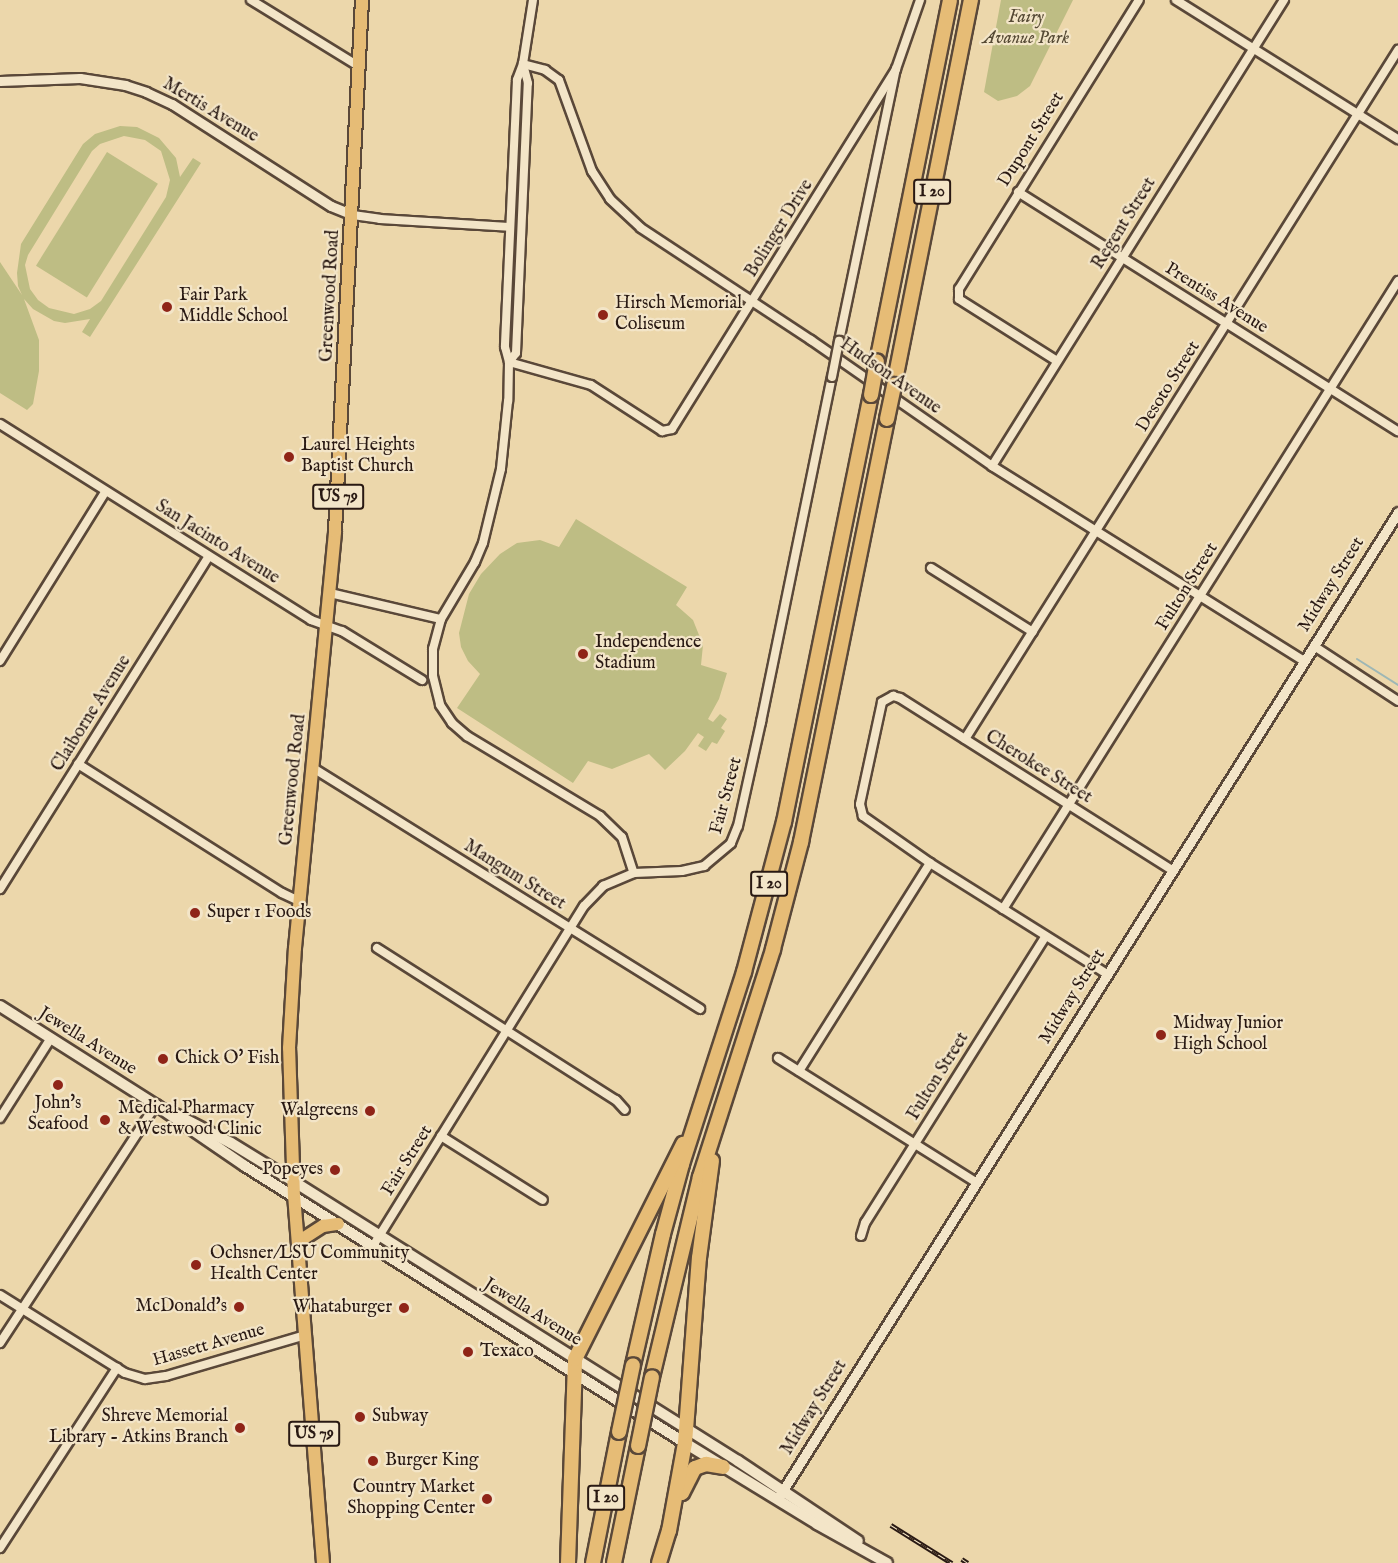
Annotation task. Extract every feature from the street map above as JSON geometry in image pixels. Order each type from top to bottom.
[{"type":"highway","name":"I 20","points":[[593,1563],[633,1365],[663,1234],[692,1128],[744,972],[779,843],[951,0]]},
{"type":"highway","name":"I 20","points":[[614,1563],[652,1377],[683,1241],[716,1126],[773,949],[801,842],[971,0]]},
{"type":"highway","points":[[669,1531],[685,1443],[699,1258],[716,1126]]},
{"type":"highway","points":[[568,1563],[574,1366],[672,1160],[692,1128]]},
{"type":"highway","points":[[659,1563],[692,1470],[706,1464],[723,1467]]},
{"type":"main road","name":"Greenwood Road","points":[[323,1563],[294,1197],[288,1074],[299,901],[330,593],[342,438],[362,0]]},
{"type":"main road","name":"Jewella Avenue","points":[[0,1006],[156,1105],[294,1197],[338,1224],[376,1241]]},
{"type":"main road","name":"Jewella Avenue","points":[[156,1105],[186,1118],[293,1181],[376,1241],[574,1366],[685,1443],[723,1467],[780,1495]]},
{"type":"main road","points":[[298,1242],[323,1226],[338,1224]]},
{"type":"main road","name":"Jewella Avenue","points":[[574,1366],[686,1428],[780,1495],[886,1562]]},
{"type":"street","points":[[251,0],[360,67]]},
{"type":"street","points":[[532,0],[523,64],[517,80],[504,347],[509,362],[504,446],[487,531],[475,562],[441,619],[433,649],[434,687],[446,716],[466,736],[600,816],[622,837],[634,873]]},
{"type":"street","name":"Bolinger Drive","points":[[839,341],[896,69],[920,0]]},
{"type":"street","name":"Dupont Street","points":[[1057,361],[959,299],[961,283],[1139,0]]},
{"type":"street","points":[[1176,0],[1398,139]]},
{"type":"street","name":"Regent Street","points":[[992,466],[1284,0]]},
{"type":"street","name":"Desoto Street","points":[[965,739],[1398,50]]},
{"type":"street","points":[[509,362],[516,353],[528,83],[523,64]]},
{"type":"street","name":"Hudson Avenue","points":[[523,64],[545,70],[559,80],[564,87],[586,159],[602,188],[618,208],[641,228],[992,466],[1304,661]]},
{"type":"street","name":"Bolinger Drive","points":[[509,362],[591,385],[667,432],[672,429],[896,69]]},
{"type":"street","name":"Mertis Avenue","points":[[0,81],[80,78],[125,85],[146,92],[172,104],[331,206],[352,215]]},
{"type":"street","name":"Prentiss Avenue","points":[[1018,192],[1398,431]]},
{"type":"street","points":[[352,215],[380,219],[509,227]]},
{"type":"street","name":"Fulton Street","points":[[1004,909],[1398,281]]},
{"type":"street","name":"Fair Street","points":[[376,1241],[584,906],[603,886],[634,873],[682,871],[704,866],[726,850],[738,826],[839,341]]},
{"type":"street","name":"San Jacinto Avenue","points":[[0,426],[311,620],[327,624],[422,680]]},
{"type":"street","points":[[0,661],[106,491]]},
{"type":"street","name":"Midway Street","points":[[780,1495],[1398,512]]},
{"type":"street","name":"Claiborne Avenue","points":[[0,889],[209,556]]},
{"type":"street","points":[[931,568],[1033,632]]},
{"type":"street","points":[[330,593],[441,619]]},
{"type":"street","points":[[1314,646],[1398,701]]},
{"type":"street","name":"Cherokee Street","points":[[930,863],[868,822],[861,809],[880,707],[886,698],[900,698],[1172,870]]},
{"type":"street","points":[[78,764],[282,893],[299,901]]},
{"type":"street","name":"Mangum Street","points":[[313,768],[700,1009]]},
{"type":"street","points":[[799,1071],[930,863],[1107,974]]},
{"type":"street","name":"Fulton Street","points":[[861,1236],[865,1222],[1046,936]]},
{"type":"street","points":[[376,948],[616,1101],[625,1110]]},
{"type":"street","points":[[0,1118],[51,1038]]},
{"type":"street","points":[[778,1058],[976,1182]]},
{"type":"street","points":[[0,1343],[156,1105]]},
{"type":"street","points":[[441,1136],[543,1200]]},
{"type":"street","name":"Hassett Avenue","points":[[0,1295],[134,1377],[155,1378],[305,1335]]},
{"type":"street","points":[[0,1548],[117,1368]]},
{"type":"green space","name":"Fairy Avanue Park","points":[[1001,0],[1073,0],[1030,86],[1017,96],[998,101],[984,92]]},
{"type":"green space","points":[[120,126],[137,127],[159,138],[176,158],[180,177],[193,158],[201,163],[90,337],[82,332],[90,319],[65,323],[54,321],[33,309],[24,299],[39,340],[39,371],[33,404],[27,410],[0,393],[0,262],[22,295],[18,286],[17,273],[21,244],[83,144],[95,134]],"holes":[[[124,136],[145,140],[161,151],[170,180],[166,197],[101,301],[90,309],[74,314],[49,308],[38,300],[30,289],[25,265],[28,255],[92,151],[100,144]]]},
{"type":"green space","points":[[107,152],[158,184],[87,297],[36,266]]},
{"type":"green space","name":"Independence Stadium","points":[[576,519],[687,587],[676,605],[693,620],[703,645],[701,665],[727,673],[719,699],[708,719],[713,722],[720,714],[727,719],[721,728],[725,731],[717,744],[712,742],[706,751],[698,746],[704,737],[698,733],[685,751],[665,770],[649,754],[612,769],[588,761],[573,783],[457,708],[480,674],[468,661],[461,647],[459,633],[469,594],[481,574],[500,554],[517,543],[540,540],[559,547]]},
{"type":"waterway","points":[[1357,659],[1398,685]]},
{"type":"railway","points":[[891,1525],[952,1563]]},
{"type":"railway","points":[[962,1559],[968,1563]]},
{"type":"place","name":"Fair Park Middle School","points":[[167,307]]},
{"type":"place","name":"Hirsch Memorial Coliseum","points":[[603,315]]},
{"type":"place","name":"Laurel Heights Baptist Church","points":[[289,457]]},
{"type":"place","name":"Independence Stadium","points":[[583,654]]},
{"type":"place","name":"Super 1 Foods","points":[[195,913]]},
{"type":"place","name":"Midway Junior High School","points":[[1161,1035]]},
{"type":"place","name":"Chick O' Fish","points":[[163,1059]]},
{"type":"place","name":"John's Seafood","points":[[58,1085]]},
{"type":"place","name":"Walgreens","points":[[370,1111]]},
{"type":"place","name":"Medical Pharmacy & Westwood Clinic","points":[[105,1120]]},
{"type":"place","name":"Popeyes","points":[[335,1170]]},
{"type":"place","name":"Ochsner/LSU Community Health Center","points":[[196,1265]]},
{"type":"place","name":"McDonald's","points":[[239,1307]]},
{"type":"place","name":"Whataburger","points":[[404,1308]]},
{"type":"place","name":"Texaco","points":[[468,1352]]},
{"type":"place","name":"Subway","points":[[360,1417]]},
{"type":"place","name":"Shreve Memorial Library - Atkins Branch","points":[[240,1428]]},
{"type":"place","name":"Burger King","points":[[373,1461]]},
{"type":"place","name":"Country Market Shopping Center","points":[[487,1499]]}]
